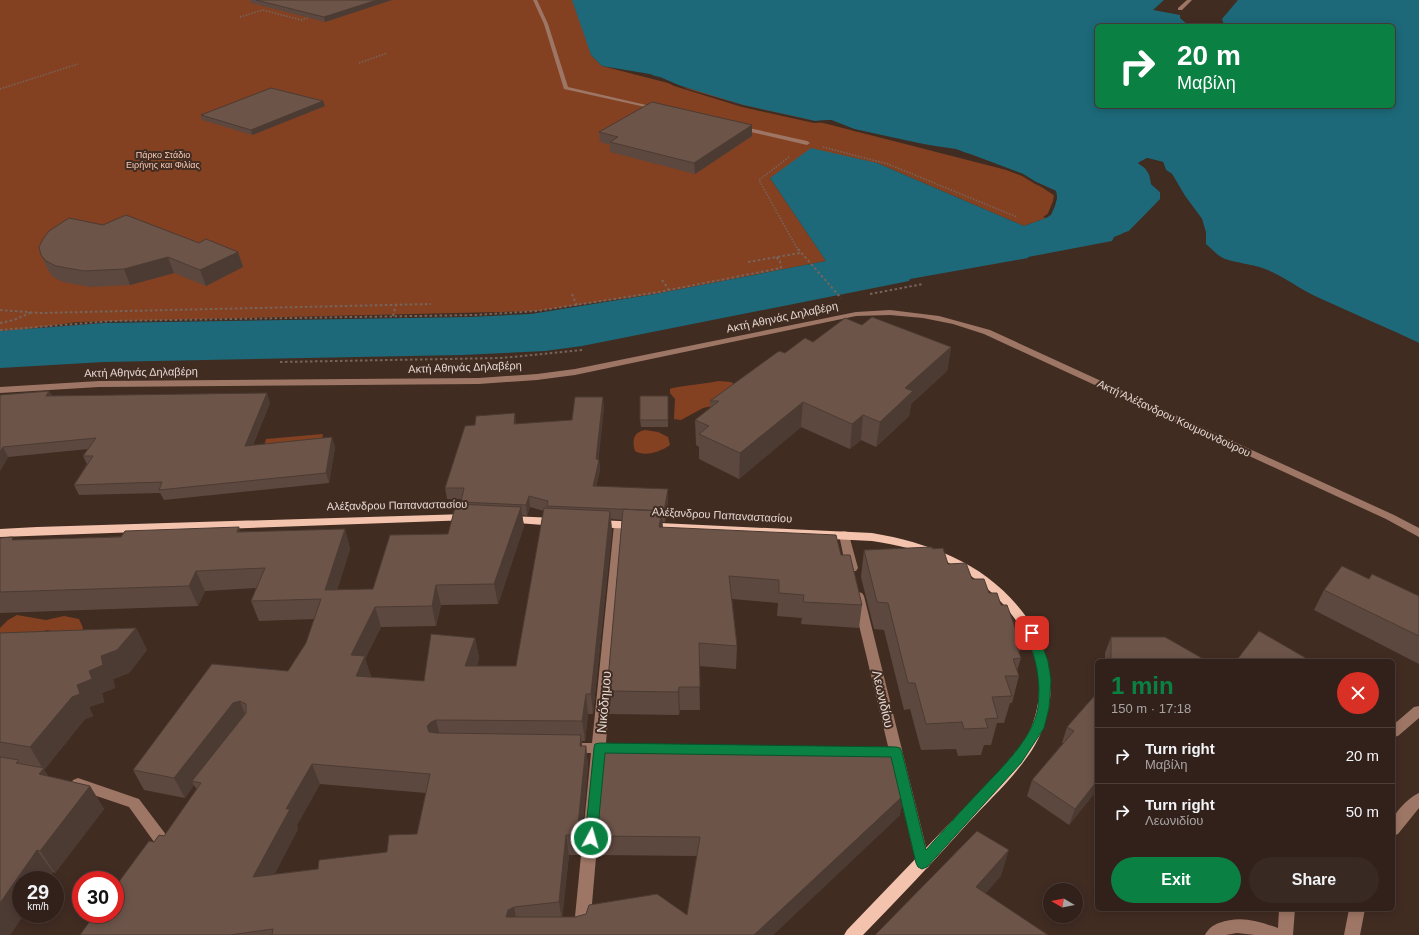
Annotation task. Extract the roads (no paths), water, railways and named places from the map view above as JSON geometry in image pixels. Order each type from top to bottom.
[{"type":"main road","name":"Αλέξανδρου Παπαναστασίου","points":[[0,533],[428,518],[474,518]]},
{"type":"main road","points":[[496,519],[564,522]]},
{"type":"main road","name":"Αλέξανδρου Παπαναστασίου","points":[[588,524],[844,535],[872,537],[904,542],[941,555],[970,570],[1000,593],[1021,616],[1036,642],[1042,661],[1045,680],[1045,699],[1041,718],[1033,736],[1016,759],[922,863],[852,935]]},
{"type":"street","points":[[535,0],[546,24],[566,88],[661,110]]},
{"type":"street","points":[[1180,9],[1190,0]]},
{"type":"street","points":[[730,126],[807,144]]},
{"type":"street","name":"Ακτή Αθηνάς Δηλαβέρη","points":[[0,390],[99,384],[479,381],[537,377],[624,362],[856,314],[887,312],[924,315]]},
{"type":"street","name":"Ακτή Αλέξανδρου Κουμουνδούρου","points":[[924,315],[960,323],[993,334],[1390,517],[1419,533]]},
{"type":"street","name":"Νικόδημου","points":[[567,929],[582,927],[600,748],[619,525]]},
{"type":"street","name":"Λεωνιδίου","points":[[844,535],[922,863]]},
{"type":"street","points":[[1395,730],[1419,711]]},
{"type":"street","points":[[560,748],[615,748]]},
{"type":"street","points":[[880,752],[896,752]]},
{"type":"street","points":[[65,781],[87,786],[134,803],[162,842]]},
{"type":"street","points":[[1395,827],[1409,808],[1419,799]]},
{"type":"street","points":[[153,854],[172,829]]},
{"type":"street","points":[[1285,935],[1287,911]]},
{"type":"street","points":[[1352,935],[1356,911]]},
{"type":"street","points":[[1214,935],[1220,929],[1233,924],[1250,926],[1278,935]]},
{"type":"water","points":[[572,0],[1164,0],[1153,10],[1180,15],[1180,18],[1187,24],[1095,24],[1095,108],[1395,108],[1395,24],[1224,24],[1222,19],[1238,0],[1419,0],[1419,343],[1318,298],[1263,268],[1228,260],[1216,254],[1206,244],[1206,233],[1202,219],[1185,196],[1172,174],[1166,170],[1163,162],[1147,158],[1138,163],[1145,168],[1152,179],[1151,184],[1160,192],[1160,200],[1129,231],[1114,237],[1112,241],[910,279],[909,281],[582,346],[545,351],[462,355],[104,362],[0,368],[0,331],[104,323],[469,317],[531,314],[655,294],[826,261],[770,178],[811,148],[877,163],[1024,226],[1046,218],[1052,212],[1057,198],[1056,191],[1023,174],[956,149],[908,142],[854,129],[831,120],[815,121],[743,105],[675,84],[650,74],[602,66],[591,55]]},
{"type":"park label","name":"Πάρκο Στάδιο Ειρήνης και Φιλίας","points":[[163,160]]}]
